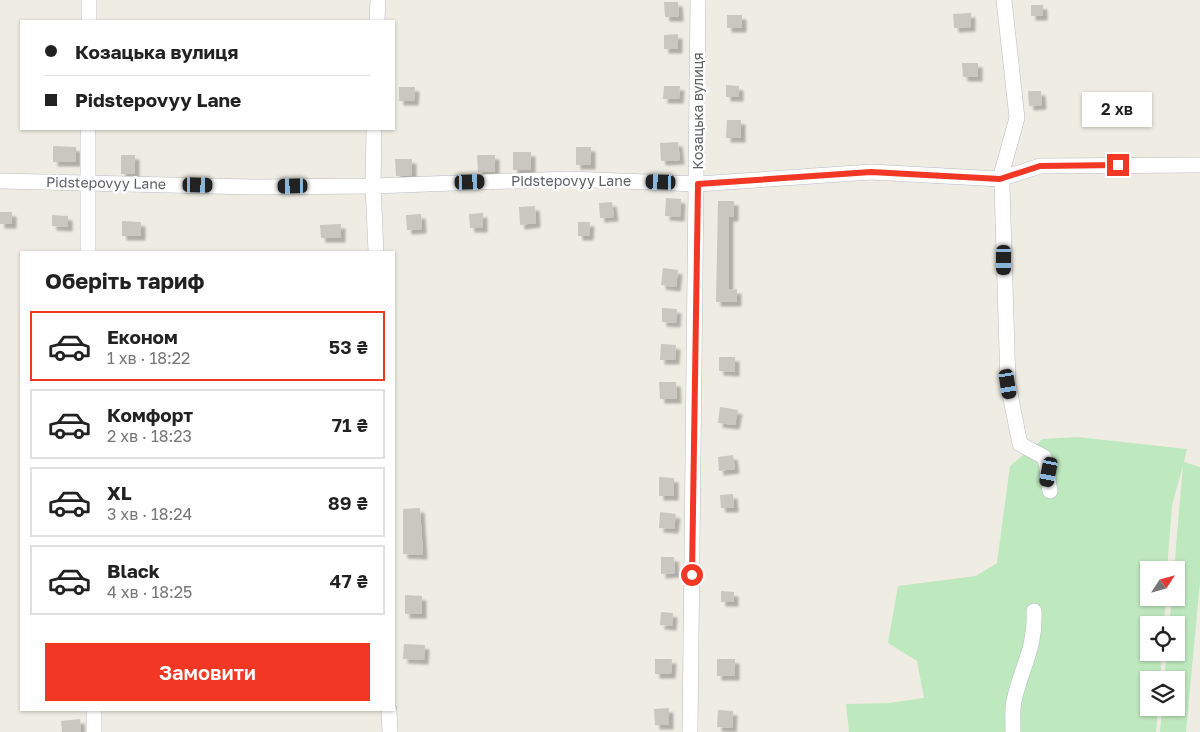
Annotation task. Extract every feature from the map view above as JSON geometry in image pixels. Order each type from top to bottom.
[{"type":"street","points":[[89,0],[89,20]]},
{"type":"street","points":[[377,20],[378,0]]},
{"type":"street","name":"Козацька вулиця","points":[[690,732],[698,184],[698,0]]},
{"type":"street","points":[[1004,0],[1017,118],[1000,179],[1008,384],[1020,444],[1044,457],[1049,472],[1048,482],[1050,491]]},
{"type":"street","points":[[88,130],[88,251]]},
{"type":"street","points":[[374,130],[373,186],[376,251]]},
{"type":"street","name":"Pidstepovyy Lane","points":[[0,181],[253,187],[373,186],[568,179],[698,184],[871,172],[1000,179],[1040,166],[1200,165]]},
{"type":"street","points":[[1013,732],[1013,703],[1032,644],[1035,627],[1034,611]]},
{"type":"street","points":[[94,711],[94,732]]},
{"type":"street","points":[[389,711],[390,732]]},
{"type":"green space","points":[[1077,437],[1187,449],[1184,462],[1200,467],[1200,581],[1186,732],[1160,732],[1161,716],[1185,716],[1185,671],[1165,671],[1166,661],[1185,661],[1185,616],[1170,616],[1171,606],[1185,606],[1185,561],[1175,561],[1183,466],[1172,505],[1168,561],[1140,561],[1140,606],[1165,606],[1165,616],[1140,616],[1140,661],[1161,661],[1161,671],[1140,671],[1140,716],[1157,716],[1156,732],[849,732],[846,704],[889,703],[924,698],[917,661],[888,643],[898,586],[976,576],[997,563],[1010,466],[1043,439]]},
{"type":"building","points":[[664,2],[678,2],[679,17],[665,17]]},
{"type":"building","points":[[1031,5],[1043,5],[1043,16],[1031,16]]},
{"type":"building","points":[[971,13],[971,27],[954,28],[953,14]]},
{"type":"building","points":[[727,15],[742,15],[742,28],[727,28]]},
{"type":"building","points":[[678,34],[678,49],[664,49],[664,35]]},
{"type":"building","points":[[962,63],[978,63],[978,77],[963,77]]},
{"type":"building","points":[[726,85],[739,86],[739,97],[726,97]]},
{"type":"building","points":[[664,86],[680,86],[679,99],[663,99]]},
{"type":"building","points":[[399,87],[415,87],[414,101],[399,101]]},
{"type":"building","points":[[1028,91],[1041,91],[1042,105],[1029,106]]},
{"type":"building","points":[[727,120],[741,120],[741,138],[726,138]]},
{"type":"building","points":[[678,142],[680,160],[661,161],[660,143]]},
{"type":"building","points":[[53,146],[76,147],[76,162],[53,162]]},
{"type":"building","points":[[576,147],[591,147],[591,165],[576,165]]},
{"type":"building","points":[[513,152],[531,152],[531,170],[513,170]]},
{"type":"building","points":[[121,155],[135,155],[135,174],[121,174]]},
{"type":"building","points":[[477,155],[495,155],[495,172],[478,172]]},
{"type":"building","points":[[395,159],[412,159],[412,175],[396,176]]},
{"type":"building","points":[[666,198],[681,199],[680,217],[665,216]]},
{"type":"building","points":[[718,201],[734,201],[734,217],[729,217],[729,290],[737,289],[737,302],[716,302]]},
{"type":"building","points":[[612,202],[614,217],[600,218],[599,203]]},
{"type":"building","points":[[535,206],[536,223],[520,225],[519,207]]},
{"type":"building","points":[[0,212],[12,212],[12,224],[0,224]]},
{"type":"building","points":[[483,213],[483,228],[470,228],[469,214]]},
{"type":"building","points":[[421,214],[422,229],[407,230],[406,215]]},
{"type":"building","points":[[52,215],[68,216],[68,227],[52,226]]},
{"type":"building","points":[[122,221],[141,222],[141,236],[122,236]]},
{"type":"building","points":[[578,222],[590,222],[589,236],[578,236]]},
{"type":"building","points":[[341,224],[341,238],[321,238],[320,225]]},
{"type":"building","points":[[663,268],[678,270],[676,287],[661,285]]},
{"type":"building","points":[[662,308],[677,309],[676,323],[662,322]]},
{"type":"building","points":[[661,344],[676,345],[675,360],[660,360]]},
{"type":"building","points":[[719,357],[735,357],[735,372],[719,371]]},
{"type":"building","points":[[659,382],[676,382],[677,399],[660,399]]},
{"type":"building","points":[[720,407],[738,410],[735,425],[718,423]]},
{"type":"building","points":[[733,455],[735,469],[719,471],[718,457]]},
{"type":"building","points":[[659,477],[674,478],[674,496],[659,496]]},
{"type":"building","points":[[733,494],[734,508],[721,508],[720,495]]},
{"type":"building","points":[[420,508],[423,555],[403,554],[403,509]]},
{"type":"building","points":[[660,512],[676,514],[674,529],[659,528]]},
{"type":"building","points":[[661,557],[674,557],[675,573],[661,574]]},
{"type":"building","points":[[721,591],[734,592],[734,602],[721,602]]},
{"type":"building","points":[[405,595],[422,596],[422,614],[405,614]]},
{"type":"building","points":[[661,612],[673,613],[672,626],[660,625]]},
{"type":"building","points":[[404,644],[425,645],[424,660],[403,659]]},
{"type":"building","points":[[655,659],[672,659],[671,674],[655,674]]},
{"type":"building","points":[[717,659],[735,659],[735,676],[717,676]]},
{"type":"building","points":[[669,708],[669,725],[655,725],[654,709]]},
{"type":"building","points":[[718,710],[733,711],[732,728],[717,727]]},
{"type":"building","points":[[80,719],[81,732],[62,732],[61,721]]},
{"type":"route","points":[[692,575],[698,184],[871,172],[1000,179],[1040,166],[1118,165]]}]
